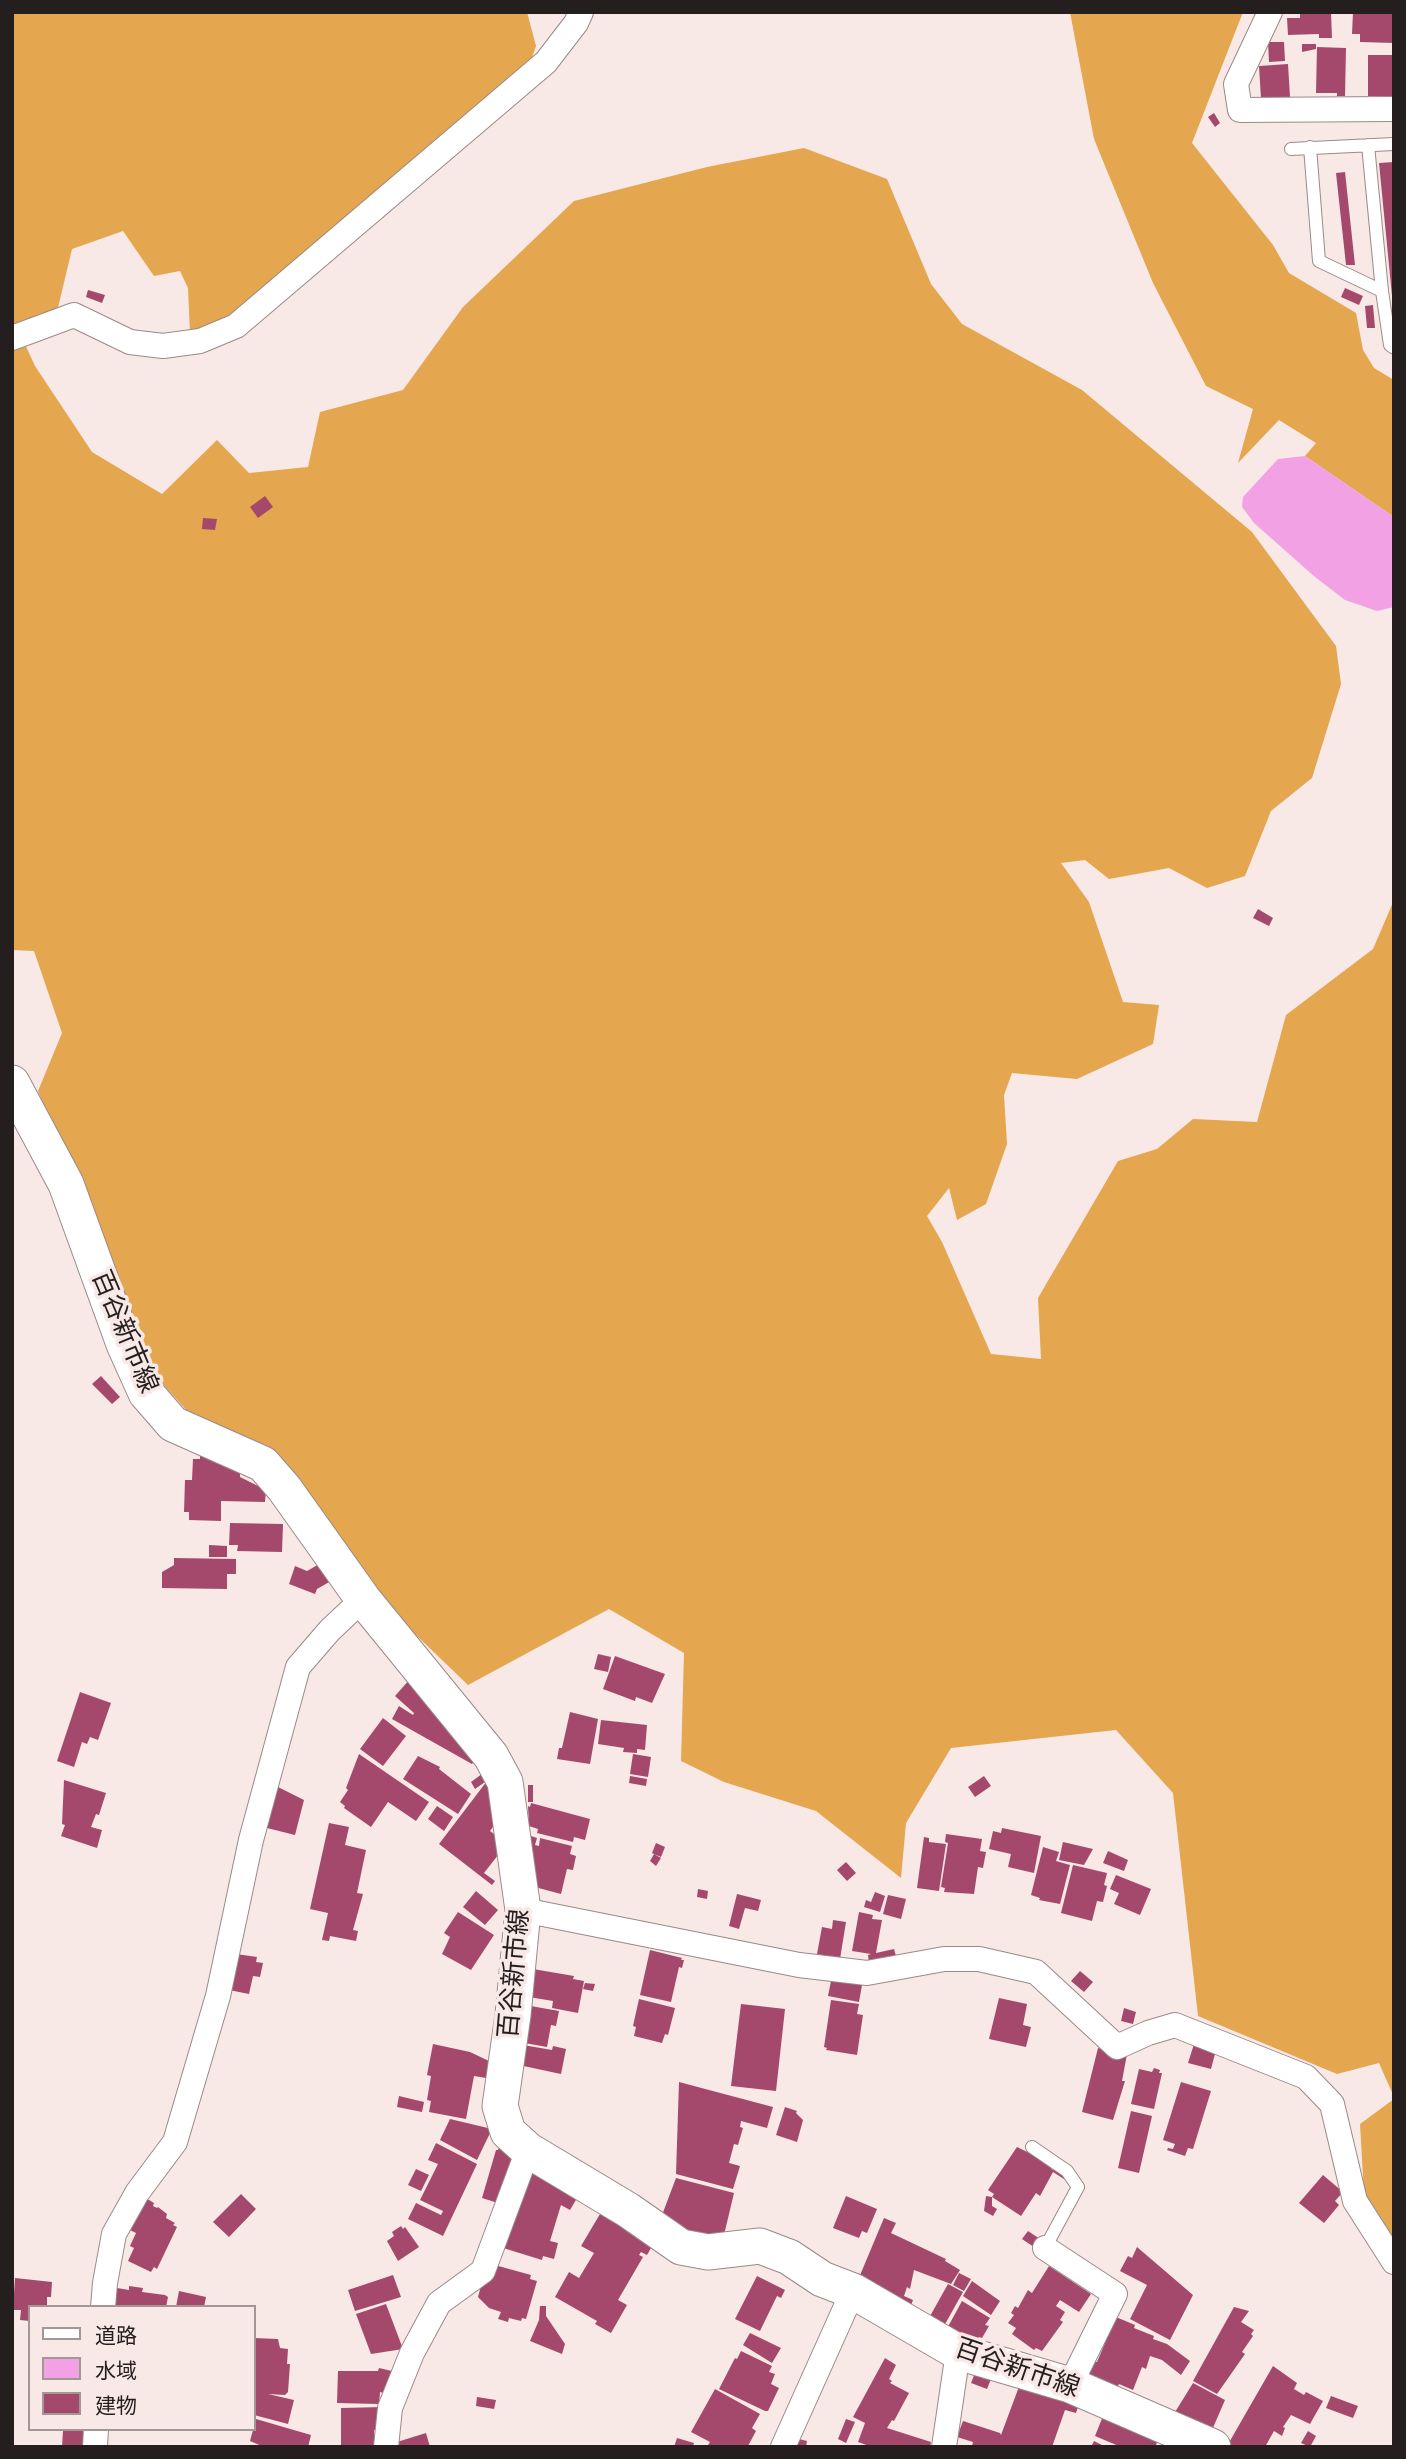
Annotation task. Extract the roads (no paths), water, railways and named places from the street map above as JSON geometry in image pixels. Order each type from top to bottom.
[{"type":"main road","name":"百谷新市線","points":[[12,1083],[66,1184],[124,1345],[146,1392],[173,1423],[263,1464],[363,1599],[491,1756],[505,1782],[523,1909],[513,2015],[500,2106],[508,2132],[528,2150],[628,2210],[681,2247],[708,2252],[760,2246],[789,2257],[822,2279],[853,2291],[958,2352],[1070,2385],[1203,2445]]},
{"type":"street","points":[[12,338],[74,315],[130,342],[163,346],[200,341],[236,326],[546,62],[576,23],[581,12]]},
{"type":"street","points":[[1269,12],[1236,85],[1240,110],[1394,109]]},
{"type":"street","points":[[103,2305],[114,2234],[137,2193],[174,2142],[218,1996],[251,1840],[298,1667],[330,1630],[363,1599]]},
{"type":"street","points":[[523,1909],[799,1965],[867,1973],[944,1959],[979,1959],[1036,1972],[1117,2047],[1175,2025],[1306,2077],[1332,2105],[1355,2201],[1394,2262]]},
{"type":"street","points":[[386,2447],[390,2408],[412,2353],[439,2303],[483,2271],[528,2150]]},
{"type":"street","points":[[1045,2248],[1115,2294],[1070,2385]]},
{"type":"street","points":[[783,2447],[853,2291]]},
{"type":"street","points":[[944,2447],[958,2352]]},
{"type":"lane","points":[[1291,149],[1394,144]]},
{"type":"lane","points":[[1368,145],[1382,291],[1390,345],[1394,348]]},
{"type":"lane","points":[[1310,147],[1319,261],[1382,291]]},
{"type":"lane","points":[[1032,2147],[1067,2171],[1078,2187],[1045,2248]]},
{"type":"water","points":[[1305,456],[1394,517],[1394,607],[1377,611],[1345,600],[1254,523],[1242,507],[1243,497],[1278,459]]}]
